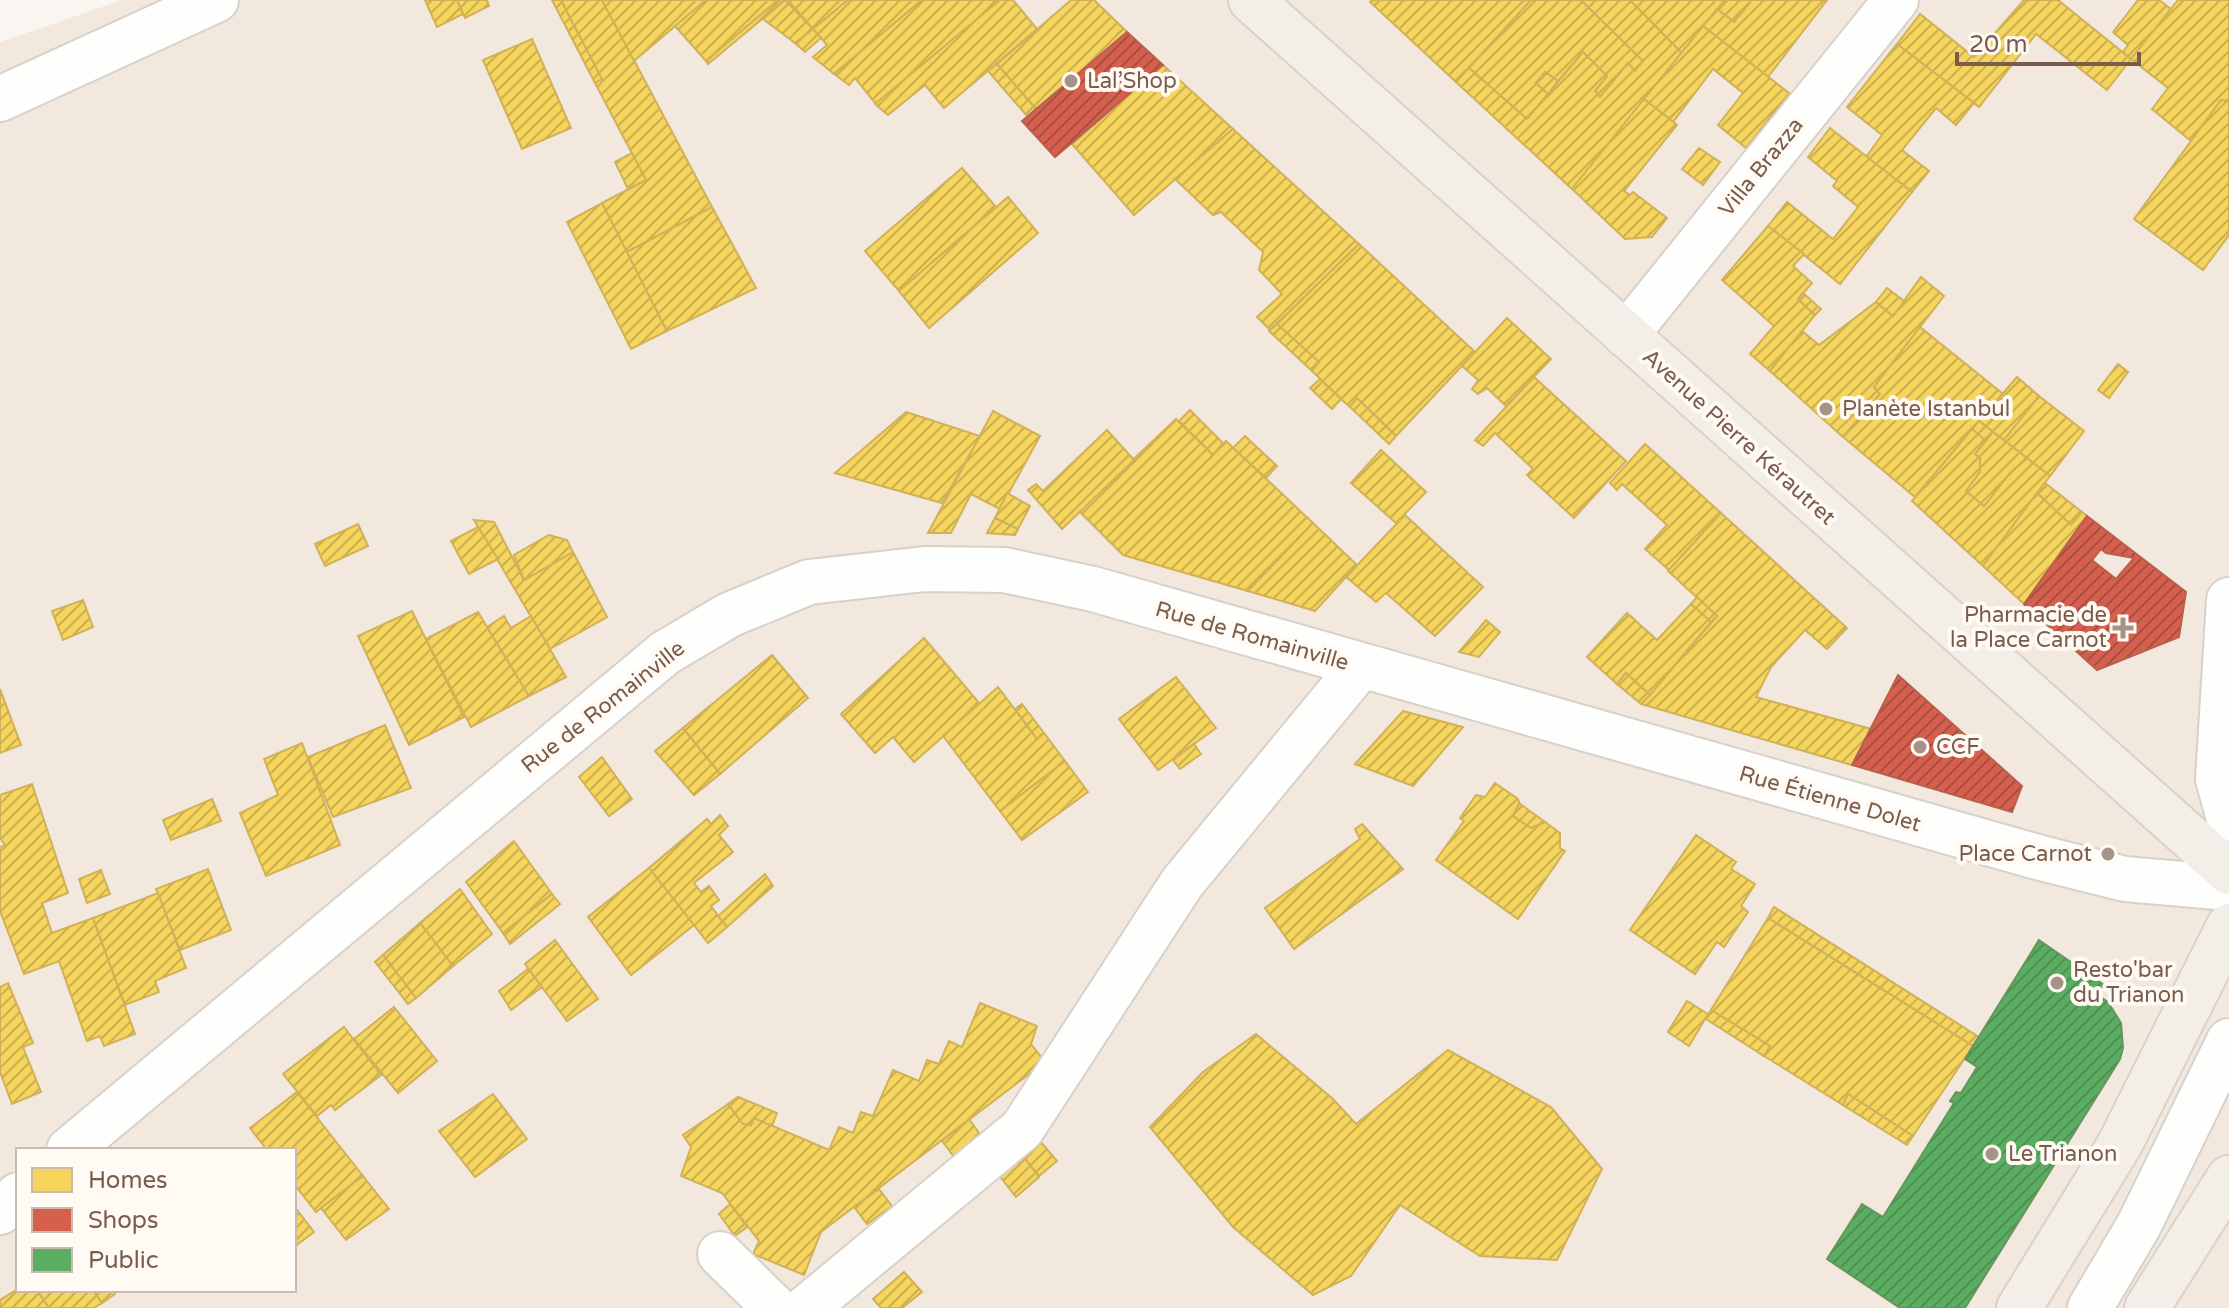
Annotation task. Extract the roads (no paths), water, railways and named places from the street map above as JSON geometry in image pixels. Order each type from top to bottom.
[{"type":"main road","name":"Avenue Pierre Kérautret","points":[[1251,0],[2229,872]]},
{"type":"main road","points":[[2019,1308],[2120,1144],[2229,926]]},
{"type":"main road","points":[[2158,1291],[2229,1178]]},
{"type":"street","points":[[0,99],[216,0]]},
{"type":"street","name":"Villa Brazza","points":[[1626,335],[1896,0]]},
{"type":"street","name":"Rue de Romainville","points":[[71,1148],[665,653],[729,615],[809,582],[925,569],[1004,570],[1093,589],[1434,688]]},
{"type":"street","points":[[2229,600],[2218,779],[2229,819]]},
{"type":"street","points":[[806,1308],[1022,1129],[1182,883],[1360,667]]},
{"type":"street","name":"Rue Étienne Dolet","points":[[1434,688],[2041,858],[2125,879],[2229,888]]},
{"type":"street","points":[[2090,1308],[2139,1225],[2229,1041]]},
{"type":"street","points":[[0,1212],[16,1197]]},
{"type":"street","points":[[720,1254],[775,1308]]},
{"type":"place","name":"Lal’Shop","points":[[1071,81]]},
{"type":"place","name":"Planète Istanbul","points":[[1826,409]]},
{"type":"place","name":"Pharmacie de la Place Carnot","points":[[2123,628]]},
{"type":"place","name":"CCF","points":[[1920,747]]},
{"type":"place","name":"Place Carnot","points":[[2108,854]]},
{"type":"place","name":"Resto'bar du Trianon","points":[[2057,983]]},
{"type":"place","name":"Le Trianon","points":[[1992,1154]]}]
